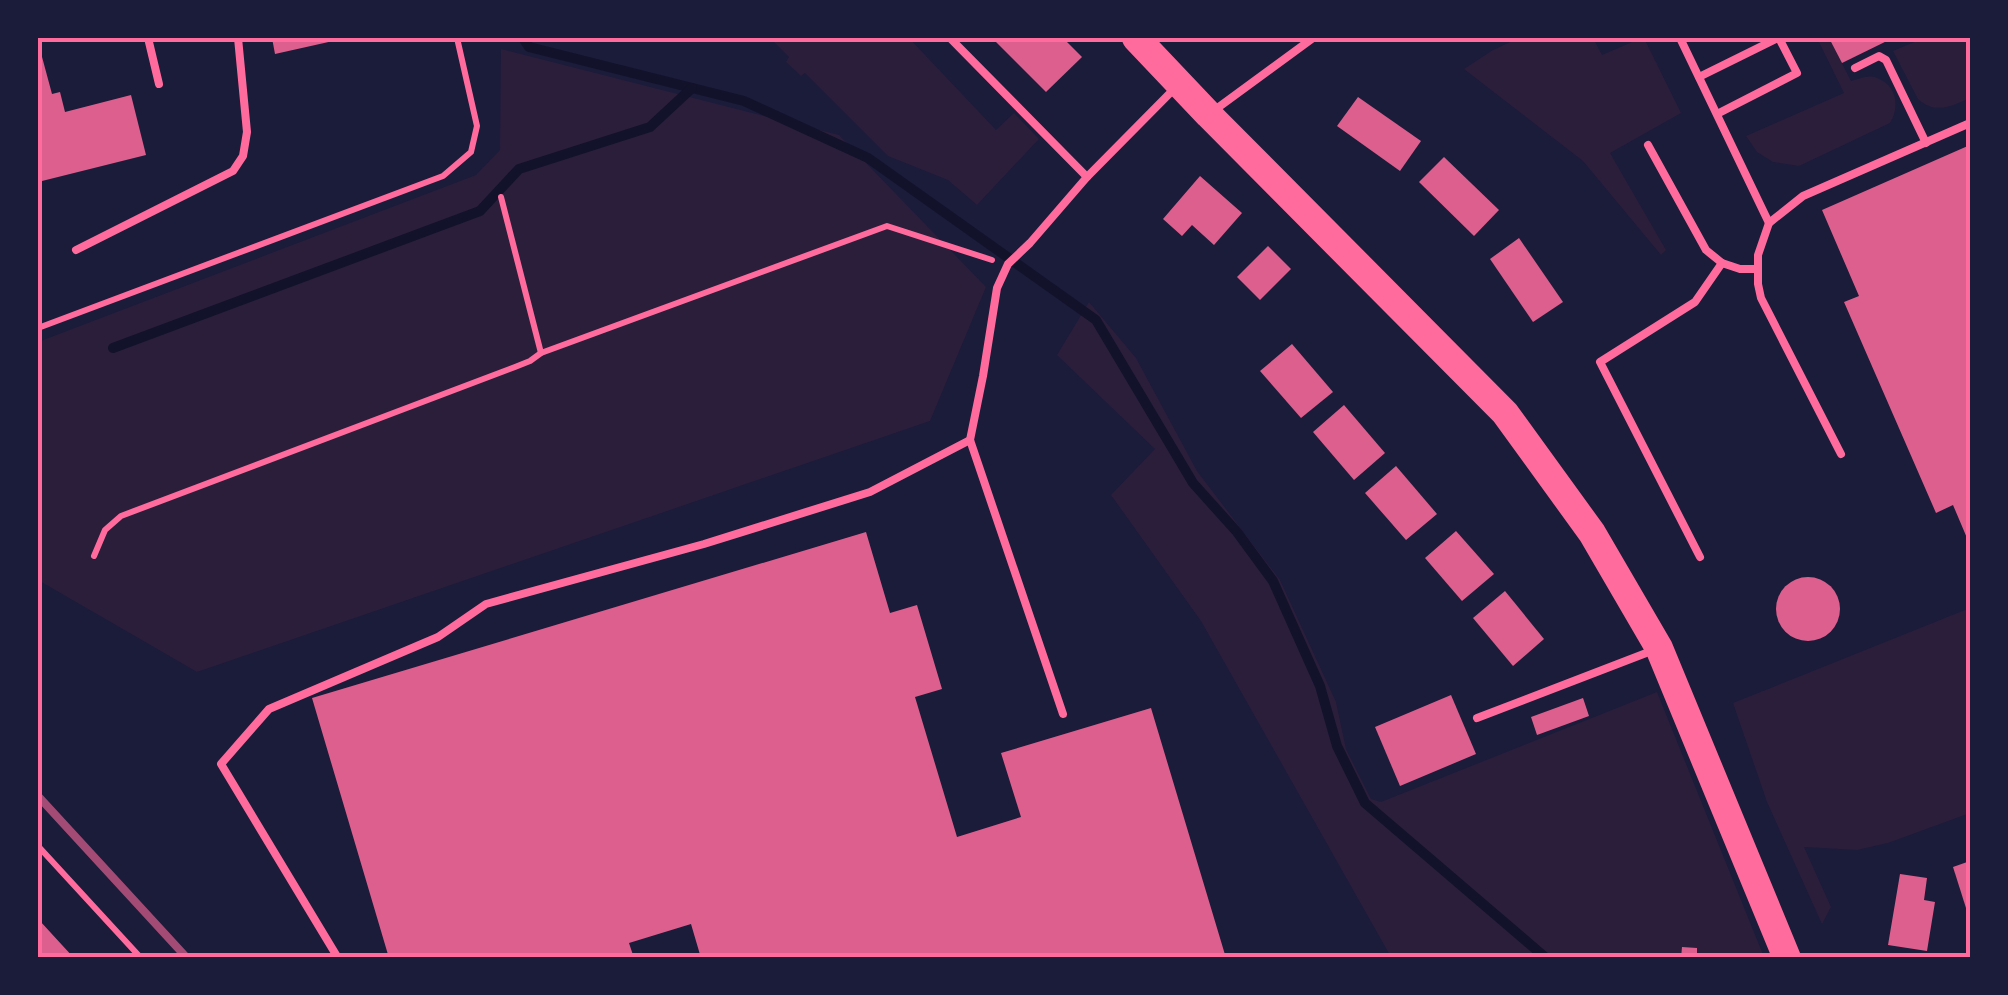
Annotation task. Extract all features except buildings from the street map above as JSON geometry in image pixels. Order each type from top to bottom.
[{"type":"highway","points":[[1136,38],[1505,413],[1592,532],[1658,648],[1787,958]]},
{"type":"lane","points":[[148,38],[159,84]]},
{"type":"lane","points":[[76,250],[233,171],[243,156],[246,132],[238,38]]},
{"type":"lane","points":[[950,38],[1087,177]]},
{"type":"lane","points":[[1208,115],[1313,38]]},
{"type":"lane","points":[[1680,38],[1769,223]]},
{"type":"lane","points":[[1699,77],[1778,38],[1797,74],[1717,114]]},
{"type":"lane","points":[[1855,68],[1879,56],[1886,60],[1926,143]]},
{"type":"lane","points":[[1063,714],[970,440],[997,288],[1008,265],[1087,177],[1179,84]]},
{"type":"lane","points":[[1841,454],[1761,298],[1758,255],[1769,223],[1803,196],[1970,124]]},
{"type":"lane","points":[[1648,145],[1706,250],[1722,262],[1758,269]]},
{"type":"lane","points":[[1700,557],[1600,362],[1695,302],[1722,262]]},
{"type":"lane","points":[[338,958],[221,764],[269,709],[438,637],[486,604],[704,544],[870,492],[970,440]]},
{"type":"lane","points":[[1477,718],[1658,648]]},
{"type":"path","points":[[38,328],[442,176],[471,152],[477,126],[457,38]]},
{"type":"path","points":[[501,197],[540,352]]},
{"type":"path","points":[[94,556],[105,530],[121,516],[515,367],[540,352],[888,226],[1008,265]]},
{"type":"path","points":[[38,846],[141,958]]},
{"type":"shaded area","points":[[770,38],[909,38],[996,130],[1014,113],[1039,139],[977,205],[948,180],[888,156],[805,73],[801,76],[786,62],[789,57]]},
{"type":"shaded area","points":[[1519,38],[1593,38],[1602,55],[1636,38],[1644,38],[1681,113],[1610,153],[1666,250],[1661,255],[1583,161],[1464,69]]},
{"type":"shaded area","points":[[1817,38],[1829,38],[1851,81],[1874,77],[1889,86],[1896,104],[1893,117],[1890,123],[1799,166],[1773,162],[1757,152],[1746,136],[1844,93]]},
{"type":"shaded area","points":[[1919,38],[1970,38],[1970,98],[1937,108],[1918,99],[1893,51]]},
{"type":"shaded area","points":[[501,49],[839,135],[986,287],[930,421],[197,672],[38,580],[38,342],[476,175],[500,150]]},
{"type":"shaded area","points":[[1089,302],[1136,358],[1197,471],[1280,580],[1336,702],[1346,749],[1371,799],[1381,802],[1657,692],[1764,957],[1391,957],[1201,621],[1111,495],[1155,449],[1057,355]]},
{"type":"shaded area","points":[[1970,608],[1970,813],[1857,850],[1804,847],[1831,907],[1822,924],[1767,802],[1733,703]]},
{"type":"waterway","points":[[523,38],[529,47],[744,101],[868,158],[1096,320],[1193,483],[1237,532],[1273,581],[1320,686],[1337,746],[1365,803],[1546,958]]},
{"type":"waterway","points":[[113,348],[480,211],[519,169],[650,127],[692,88]]},
{"type":"railway","points":[[38,796],[187,958]]}]
